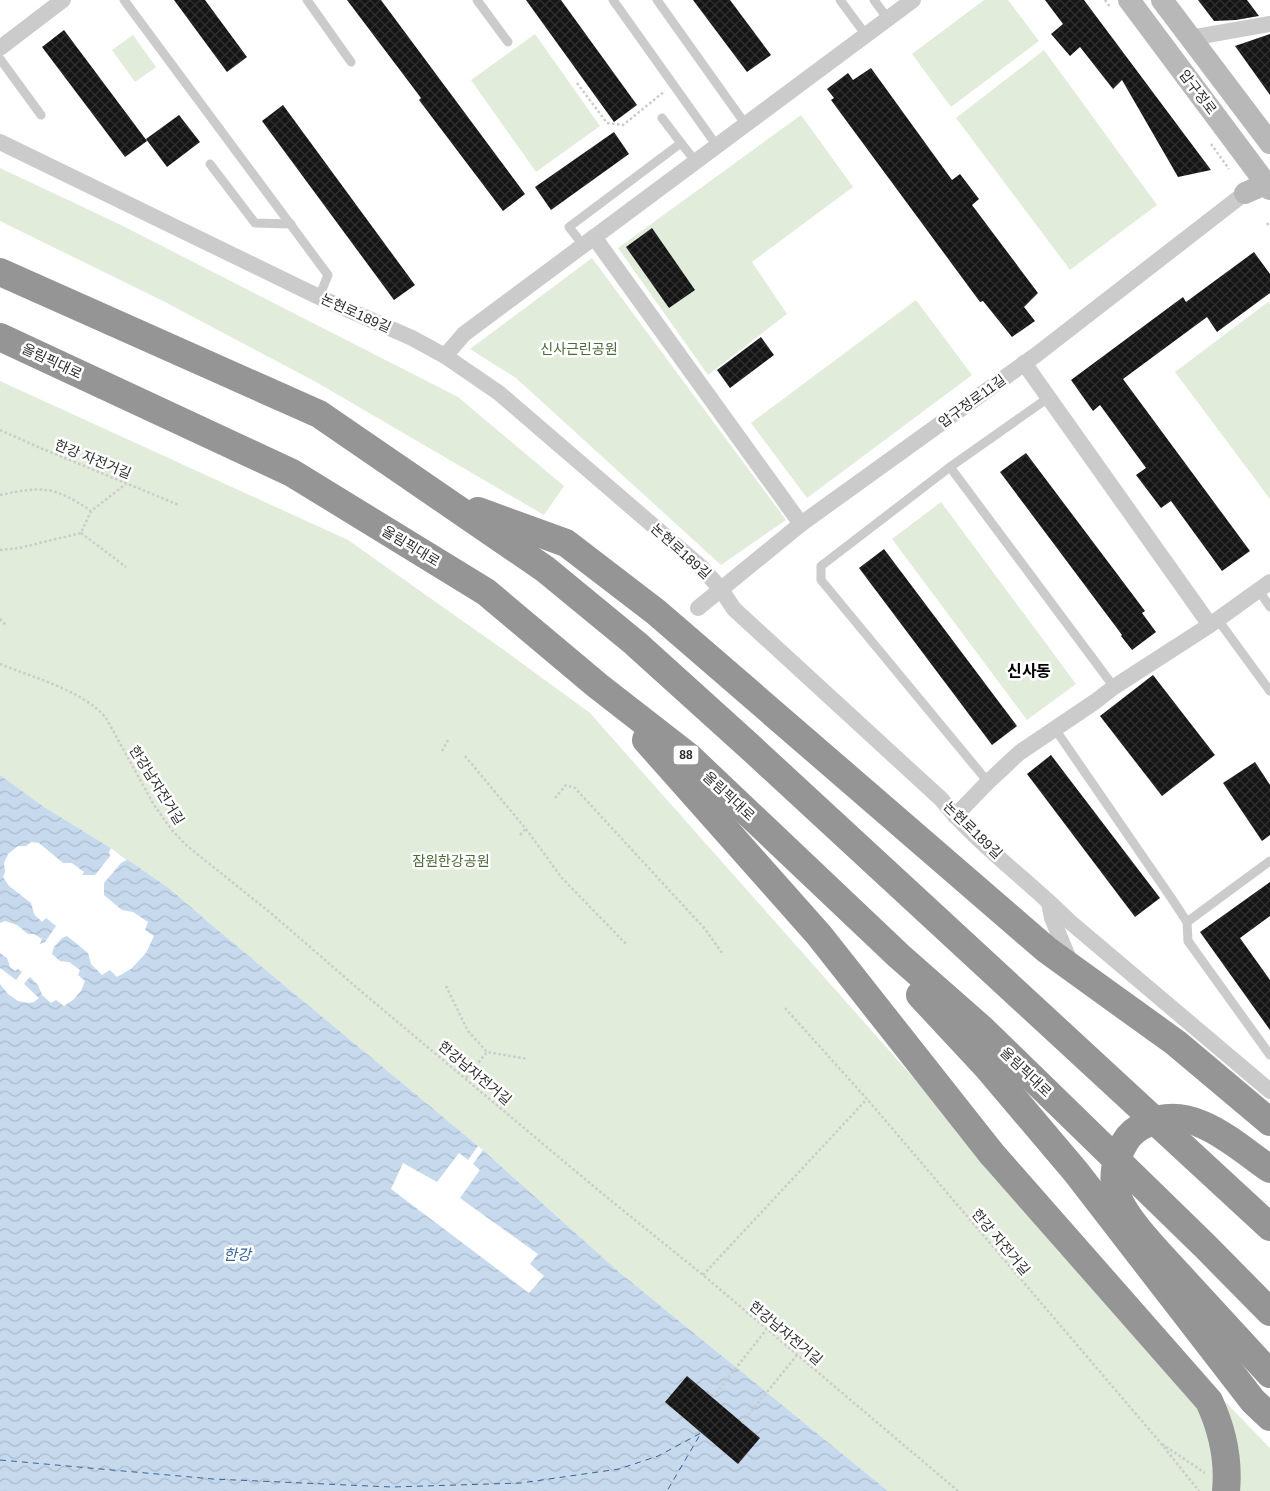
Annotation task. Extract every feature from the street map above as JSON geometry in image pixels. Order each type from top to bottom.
[{"type":"highway","points":[[0,272],[318,414],[545,569],[635,644],[849,837],[1270,1227]]},
{"type":"highway","name":"올림픽대로","points":[[0,336],[292,473],[486,592],[598,686],[688,756],[899,956],[982,1029],[1205,1246],[1270,1312]]},
{"type":"highway","points":[[437,496],[566,543],[656,612],[1040,944],[1176,1043],[1270,1122]]},
{"type":"highway","points":[[598,686],[819,934],[991,1153],[1209,1401],[1218,1420],[1226,1463],[1216,1483]]},
{"type":"highway","points":[[899,956],[922,998],[988,1067],[1076,1172],[1253,1401],[1270,1417]]},
{"type":"highway","points":[[1270,1169],[1210,1128],[1188,1118],[1173,1117],[1158,1119],[1140,1127],[1128,1138],[1119,1151],[1114,1180],[1118,1197],[1125,1212],[1179,1275],[1270,1374]]},
{"type":"main road","name":"압구정로","points":[[1129,0],[1269,185],[1245,193]]},
{"type":"main road","name":"압구정로","points":[[1162,0],[1270,143]]},
{"type":"street","points":[[0,48],[63,0]]},
{"type":"street","points":[[445,356],[464,334],[913,0]]},
{"type":"street","points":[[1190,38],[1270,24]]},
{"type":"street","name":"논현로189길","points":[[0,142],[319,297],[412,338],[445,356],[499,392],[700,566],[720,588],[734,609],[941,799],[955,816],[1069,921],[1270,1092]]},
{"type":"street","name":"압구정로11길","points":[[698,608],[720,588],[801,524],[1024,363],[1245,193]]},
{"type":"street","points":[[589,241],[801,524]]},
{"type":"street","points":[[1024,363],[1214,622]]},
{"type":"street","points":[[955,816],[1019,753],[1114,687],[1214,622],[1264,586]]},
{"type":"street","points":[[1048,900],[1052,918],[1072,969]]},
{"type":"lane","points":[[124,0],[328,275],[319,297]]},
{"type":"lane","points":[[307,0],[351,62]]},
{"type":"lane","points":[[478,0],[508,42]]},
{"type":"lane","points":[[613,0],[717,146]]},
{"type":"lane","points":[[656,0],[746,125]]},
{"type":"lane","points":[[840,0],[866,35]]},
{"type":"lane","points":[[874,0],[888,19]]},
{"type":"lane","points":[[0,59],[40,115]]},
{"type":"lane","points":[[662,118],[696,162]]},
{"type":"lane","points":[[589,241],[570,226],[681,143]]},
{"type":"lane","points":[[210,164],[255,223],[291,224]]},
{"type":"lane","points":[[988,782],[820,580],[821,566],[950,467],[1048,398]]},
{"type":"lane","points":[[950,467],[1114,687]]},
{"type":"lane","points":[[1264,586],[1270,607]]},
{"type":"lane","points":[[1214,622],[1270,691]]},
{"type":"lane","points":[[1055,729],[1187,922],[1188,941],[1270,1055]]},
{"type":"lane","points":[[1187,922],[1270,861]]},
{"type":"path","points":[[577,83],[607,123],[623,126],[666,90]]},
{"type":"path","points":[[1267,223],[1270,227]]},
{"type":"path","name":"한강 자전거길","points":[[0,430],[179,505]]},
{"type":"path","points":[[0,550],[19,548],[80,533],[91,511],[127,484]]},
{"type":"path","points":[[0,495],[42,488],[69,496],[91,511]]},
{"type":"path","points":[[80,533],[126,567]]},
{"type":"path","points":[[0,619],[7,626]]},
{"type":"path","name":"한강남자전거길","points":[[0,664],[78,696],[96,707],[106,718],[154,805],[177,836],[604,1195],[703,1275],[958,1491]]},
{"type":"path","points":[[442,751],[449,738]]},
{"type":"path","points":[[465,756],[526,829],[562,878],[626,944]]},
{"type":"path","points":[[555,798],[566,785],[575,788],[705,929],[722,953]]},
{"type":"path","points":[[520,835],[526,829]]},
{"type":"path","points":[[446,986],[468,1031],[487,1052],[528,1059]]},
{"type":"path","name":"한강 자전거길","points":[[786,1008],[867,1099],[1159,1441],[1199,1491]]},
{"type":"path","points":[[466,1078],[487,1052]]},
{"type":"path","points":[[703,1275],[867,1099]]},
{"type":"path","points":[[712,1397],[766,1329]]},
{"type":"path","points":[[742,1423],[797,1355]]},
{"type":"path","points":[[1159,1441],[1216,1483]]},
{"type":"green space","points":[[984,0],[1008,0],[1039,41],[951,107],[912,54]]},
{"type":"green space","points":[[535,34],[600,126],[536,172],[471,80]]},
{"type":"green space","points":[[133,35],[156,67],[135,82],[112,50]]},
{"type":"green space","points":[[1044,50],[1157,205],[1070,270],[956,118]]},
{"type":"green space","points":[[801,115],[853,187],[752,262],[787,314],[708,375],[618,248]]},
{"type":"green space","points":[[0,168],[119,224],[458,397],[564,486],[544,515],[316,382],[163,301],[0,221]]},
{"type":"green space","name":"신사근린공원","points":[[592,258],[786,520],[721,565],[516,378],[470,349]]},
{"type":"green space","points":[[916,300],[972,375],[807,498],[751,423]]},
{"type":"green space","points":[[1268,302],[1270,304],[1270,499],[1175,372]]},
{"type":"green space","name":"잠원한강공원","points":[[0,381],[348,540],[590,713],[942,1110],[1270,1448],[1270,1491],[888,1491],[619,1272],[483,1150],[170,889],[111,848],[44,807],[0,775]]},
{"type":"green space","points":[[941,502],[1076,684],[1027,720],[892,539]]},
{"type":"water","name":"한강","points":[[0,775],[44,807],[111,848],[170,889],[483,1150],[619,1272],[888,1491],[0,1491]]},
{"type":"pier","points":[[31,842],[39,843],[63,863],[72,863],[84,872],[82,875],[95,875],[110,856],[111,848],[127,860],[121,863],[104,883],[104,895],[122,910],[133,912],[148,922],[145,930],[154,936],[146,953],[131,969],[117,977],[110,970],[102,975],[91,964],[88,953],[67,936],[62,938],[54,947],[52,954],[60,961],[69,962],[80,970],[78,975],[85,981],[81,991],[64,1006],[56,1000],[51,1003],[42,995],[38,985],[30,977],[24,984],[39,998],[34,1002],[18,1001],[8,994],[0,984],[0,968],[16,980],[22,972],[18,969],[15,971],[10,967],[7,958],[0,953],[0,923],[5,921],[17,925],[28,934],[34,934],[42,939],[40,944],[45,942],[56,926],[46,918],[42,922],[34,914],[31,903],[9,886],[3,877],[5,872],[4,863],[8,854],[18,846],[26,846]]},
{"type":"pier","points":[[478,1146],[483,1150],[473,1164],[480,1170],[460,1198],[538,1254],[530,1264],[544,1276],[529,1293],[391,1189],[403,1163],[437,1182],[459,1153],[468,1160]]},
{"type":"building","points":[[174,0],[205,0],[247,57],[227,72]]},
{"type":"building","points":[[347,0],[381,0],[525,194],[503,211],[419,100],[421,98]]},
{"type":"building","points":[[526,0],[561,0],[637,105],[614,122]]},
{"type":"building","points":[[693,0],[730,0],[771,55],[747,72]]},
{"type":"building","points":[[1045,0],[1084,0],[1211,170],[1178,177],[1122,80],[1113,89],[1080,47],[1070,56],[1051,34],[1063,24]]},
{"type":"building","points":[[1198,0],[1247,0],[1259,16],[1214,21]]},
{"type":"building","points":[[64,30],[147,141],[125,157],[42,47]]},
{"type":"building","points":[[1270,34],[1270,95],[1235,46]]},
{"type":"building","points":[[871,68],[952,180],[960,174],[979,199],[972,205],[1038,293],[1024,307],[1035,321],[1012,337],[983,301],[980,302],[831,100],[834,98],[827,89],[848,73],[853,80]]},
{"type":"building","points":[[283,105],[415,285],[394,300],[262,121]]},
{"type":"building","points":[[179,115],[200,142],[167,167],[146,139]]},
{"type":"building","points":[[614,132],[629,154],[551,210],[535,187]]},
{"type":"building","points":[[652,228],[695,290],[669,308],[626,247]]},
{"type":"building","points":[[1254,252],[1270,274],[1270,293],[1217,332],[1207,317],[1123,379],[1250,551],[1222,571],[1171,501],[1161,508],[1136,475],[1146,468],[1100,405],[1093,411],[1071,380],[1183,297],[1186,302]]},
{"type":"building","points":[[761,337],[774,355],[730,388],[717,370]]},
{"type":"building","points":[[1026,453],[1145,611],[1142,613],[1156,632],[1132,650],[1000,472]]},
{"type":"building","points":[[884,549],[1017,726],[992,745],[859,568]]},
{"type":"building","points":[[1153,675],[1215,755],[1162,796],[1100,716]]},
{"type":"building","points":[[1051,755],[1160,898],[1135,917],[1027,774]]},
{"type":"building","points":[[1255,762],[1270,785],[1270,835],[1262,841],[1223,783]]},
{"type":"building","points":[[1270,882],[1270,916],[1240,938],[1270,980],[1270,1030],[1200,932]]},
{"type":"building","points":[[687,1376],[760,1438],[738,1464],[665,1402]]},
{"type":"ferry route","points":[[0,1460],[213,1479],[392,1487],[521,1483],[619,1469],[658,1456],[701,1433],[667,1491]]},
{"type":"district","name":"신사동","points":[[1029,671]]}]
